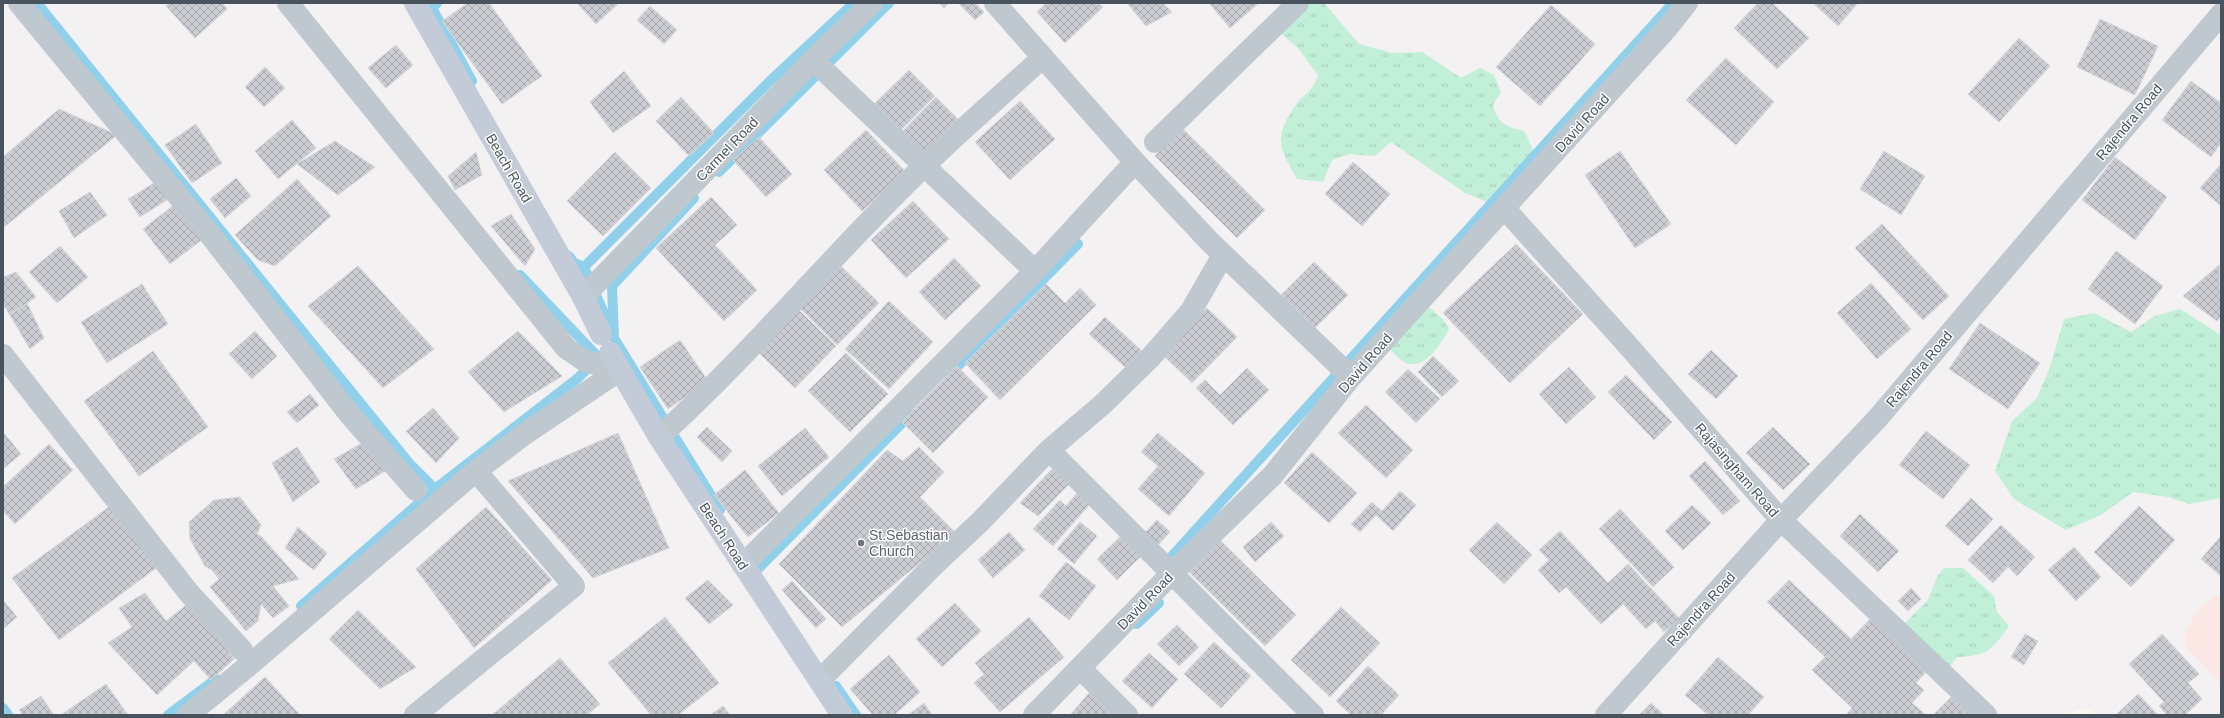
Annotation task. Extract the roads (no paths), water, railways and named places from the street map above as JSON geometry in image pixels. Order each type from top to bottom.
[{"type":"main road","name":"Beach Road","points":[[417,4],[582,297],[601,334]]},
{"type":"main road","name":"Beach Road","points":[[615,362],[659,437],[842,715]]},
{"type":"street","points":[[19,3],[211,236],[350,415],[416,490]]},
{"type":"street","points":[[288,3],[566,348],[585,361],[615,362]]},
{"type":"street","name":"Carmel Road","points":[[582,297],[813,60],[872,3]]},
{"type":"street","points":[[995,3],[1135,162],[1223,255],[1351,377]]},
{"type":"street","points":[[1155,142],[1298,3]]},
{"type":"street","name":"David Road","points":[[1034,715],[1172,573],[1273,475],[1351,377],[1668,27],[1687,3]]},
{"type":"street","name":"Rajendra Road","points":[[1606,715],[1781,520],[1877,419],[2221,14]]},
{"type":"street","points":[[659,437],[720,380],[752,344],[924,167],[1042,58]]},
{"type":"street","points":[[813,60],[1035,271]]},
{"type":"street","points":[[743,565],[1035,271],[1135,162]]},
{"type":"street","name":"Rajasingham Road","points":[[1504,209],[1624,341],[1781,520],[1986,715]]},
{"type":"street","points":[[820,680],[934,565],[981,521],[1049,450],[1103,404],[1150,358],[1191,311],[1223,255]]},
{"type":"street","points":[[3,355],[189,593],[242,650]]},
{"type":"street","points":[[188,715],[253,662],[476,471],[615,362]]},
{"type":"street","points":[[1049,450],[1313,715]]},
{"type":"street","points":[[415,715],[574,586],[476,471]]},
{"type":"street","points":[[1080,668],[1127,715]]},
{"type":"waterway","points":[[37,3],[409,463],[435,489]]},
{"type":"waterway","points":[[437,3],[432,8],[472,81]]},
{"type":"waterway","points":[[584,267],[771,80],[854,3]]},
{"type":"waterway","points":[[719,172],[889,3]]},
{"type":"waterway","points":[[1163,566],[1673,3]]},
{"type":"waterway","points":[[694,198],[612,286],[614,338],[720,510]]},
{"type":"waterway","points":[[949,375],[1078,244]]},
{"type":"waterway","points":[[569,256],[574,263],[584,267],[612,332]]},
{"type":"waterway","points":[[520,275],[599,358]]},
{"type":"waterway","points":[[301,606],[435,489],[578,378],[593,363]]},
{"type":"waterway","points":[[758,569],[911,414]]},
{"type":"waterway","points":[[1137,624],[1159,603]]},
{"type":"waterway","points":[[168,715],[216,679]]},
{"type":"waterway","points":[[836,686],[856,715]]},
{"type":"waterway","points":[[3,708],[8,715]]},
{"type":"place","name":"St.Sebastian Church","points":[[861,543]]}]
